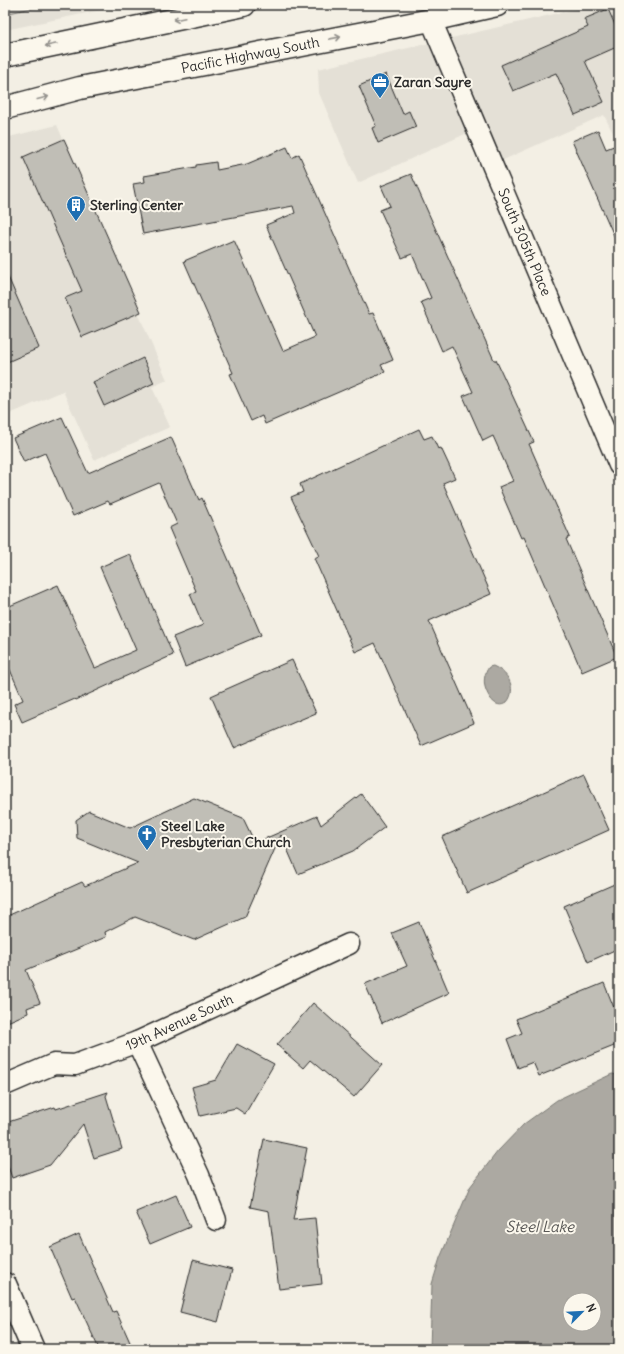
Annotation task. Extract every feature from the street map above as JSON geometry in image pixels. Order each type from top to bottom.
[{"type":"main road","points":[[5,55],[244,5]]},
{"type":"main road","name":"Pacific Highway South","points":[[5,108],[80,88],[431,20],[497,5]]},
{"type":"main road","points":[[5,1284],[33,1349]]},
{"type":"street","name":"South 305th Place","points":[[431,20],[619,465]]},
{"type":"street","name":"19th Avenue South","points":[[5,1085],[54,1064],[75,1065],[137,1042],[349,944]]},
{"type":"street","points":[[137,1042],[199,1175],[216,1220]]},
{"type":"shaded area","points":[[5,5],[125,5],[5,30]]},
{"type":"shaded area","points":[[5,5],[45,5],[5,14]]},
{"type":"shaded area","points":[[593,5],[619,5],[619,145],[604,115],[492,165],[476,129],[358,183],[319,93],[318,69]]},
{"type":"shaded area","points":[[57,125],[167,380],[152,387],[170,427],[94,460],[63,391],[5,416],[5,138]]},
{"type":"water","points":[[493,666],[504,673],[510,682],[511,691],[509,699],[505,704],[499,705],[492,701],[484,684],[484,678],[487,670],[489,667]]},
{"type":"water","name":"Steel Lake","points":[[612,1074],[619,1075],[619,1349],[430,1349],[432,1284],[440,1258],[470,1187],[498,1151],[524,1124],[557,1100]]},
{"type":"building","points":[[608,9],[619,34],[619,46],[585,61],[604,102],[575,115],[556,73],[513,91],[501,65],[588,27],[584,19]]},
{"type":"building","name":"Zaran Sayre","points":[[386,74],[403,114],[409,111],[416,127],[378,143],[372,128],[376,126],[359,86]]},
{"type":"building","points":[[598,130],[606,149],[619,144],[619,247],[572,141]]},
{"type":"building","name":"Sterling Center","points":[[64,139],[141,312],[82,337],[65,298],[82,291],[23,157]]},
{"type":"building","points":[[287,147],[292,158],[299,154],[369,314],[373,313],[393,360],[381,365],[385,372],[265,424],[262,416],[251,421],[230,374],[233,373],[184,261],[234,240],[283,351],[315,337],[266,225],[295,213],[293,206],[143,234],[133,184],[145,182],[144,176],[196,167],[196,165],[216,162],[217,170],[247,164]]},
{"type":"building","points":[[411,174],[494,360],[496,360],[534,442],[529,444],[570,537],[566,539],[617,657],[582,672],[524,537],[521,538],[499,487],[513,481],[493,436],[483,441],[463,396],[473,392],[452,346],[442,351],[421,302],[431,298],[412,254],[402,258],[380,210],[390,206],[381,186]]},
{"type":"building","points":[[5,270],[39,348],[5,363]]},
{"type":"building","points":[[143,358],[154,383],[104,406],[93,382]]},
{"type":"building","points":[[62,417],[88,473],[171,437],[199,500],[202,498],[261,635],[185,667],[173,637],[203,625],[190,594],[196,591],[169,528],[177,524],[159,483],[110,504],[108,501],[73,516],[45,453],[24,462],[13,438]]},
{"type":"building","points":[[419,429],[424,439],[432,436],[438,449],[441,448],[455,478],[443,483],[491,594],[429,621],[474,723],[421,746],[375,643],[355,652],[314,558],[319,556],[291,497],[303,492],[300,484]]},
{"type":"building","points":[[130,554],[173,655],[76,700],[75,699],[22,722],[14,704],[23,700],[5,658],[5,608],[58,585],[95,668],[136,650],[100,567]]},
{"type":"building","points":[[292,660],[316,713],[234,748],[211,696]]},
{"type":"building","points":[[584,774],[609,830],[467,893],[442,837]]},
{"type":"building","points":[[361,794],[385,827],[353,851],[298,874],[281,835],[245,917],[194,940],[135,917],[105,932],[106,937],[26,970],[40,1003],[27,1008],[28,1013],[5,1023],[5,917],[82,882],[85,886],[138,863],[77,838],[76,820],[89,811],[130,828],[194,798],[243,818],[255,843],[317,816],[321,825]]},
{"type":"building","points":[[619,882],[619,948],[588,962],[564,906]]},
{"type":"building","points":[[419,922],[449,993],[382,1023],[365,984],[407,966],[392,933]]},
{"type":"building","points":[[604,983],[619,1020],[619,1044],[539,1076],[533,1062],[518,1068],[507,1039],[522,1033],[516,1019]]},
{"type":"building","points":[[313,1003],[382,1065],[354,1097],[310,1060],[303,1068],[277,1045]]},
{"type":"building","points":[[237,1044],[274,1064],[245,1114],[236,1108],[200,1116],[192,1087],[216,1080]]},
{"type":"building","points":[[108,1092],[106,1096],[122,1149],[94,1158],[83,1124],[50,1165],[12,1178],[5,1158],[5,1123],[55,1107],[56,1109]]},
{"type":"building","points":[[264,1139],[307,1148],[293,1220],[315,1218],[322,1284],[279,1289],[269,1211],[250,1207]]},
{"type":"building","points":[[176,1195],[190,1227],[150,1244],[136,1212]]},
{"type":"building","points":[[79,1234],[113,1312],[116,1311],[133,1349],[99,1349],[75,1297],[72,1298],[50,1247]]},
{"type":"building","points":[[193,1260],[232,1270],[218,1322],[180,1312]]},
{"type":"place","name":"Zaran Sayre","points":[[380,99]]},
{"type":"place","name":"Sterling Center","points":[[76,222]]},
{"type":"place","name":"Steel Lake Presbyterian Church","points":[[147,851]]}]
